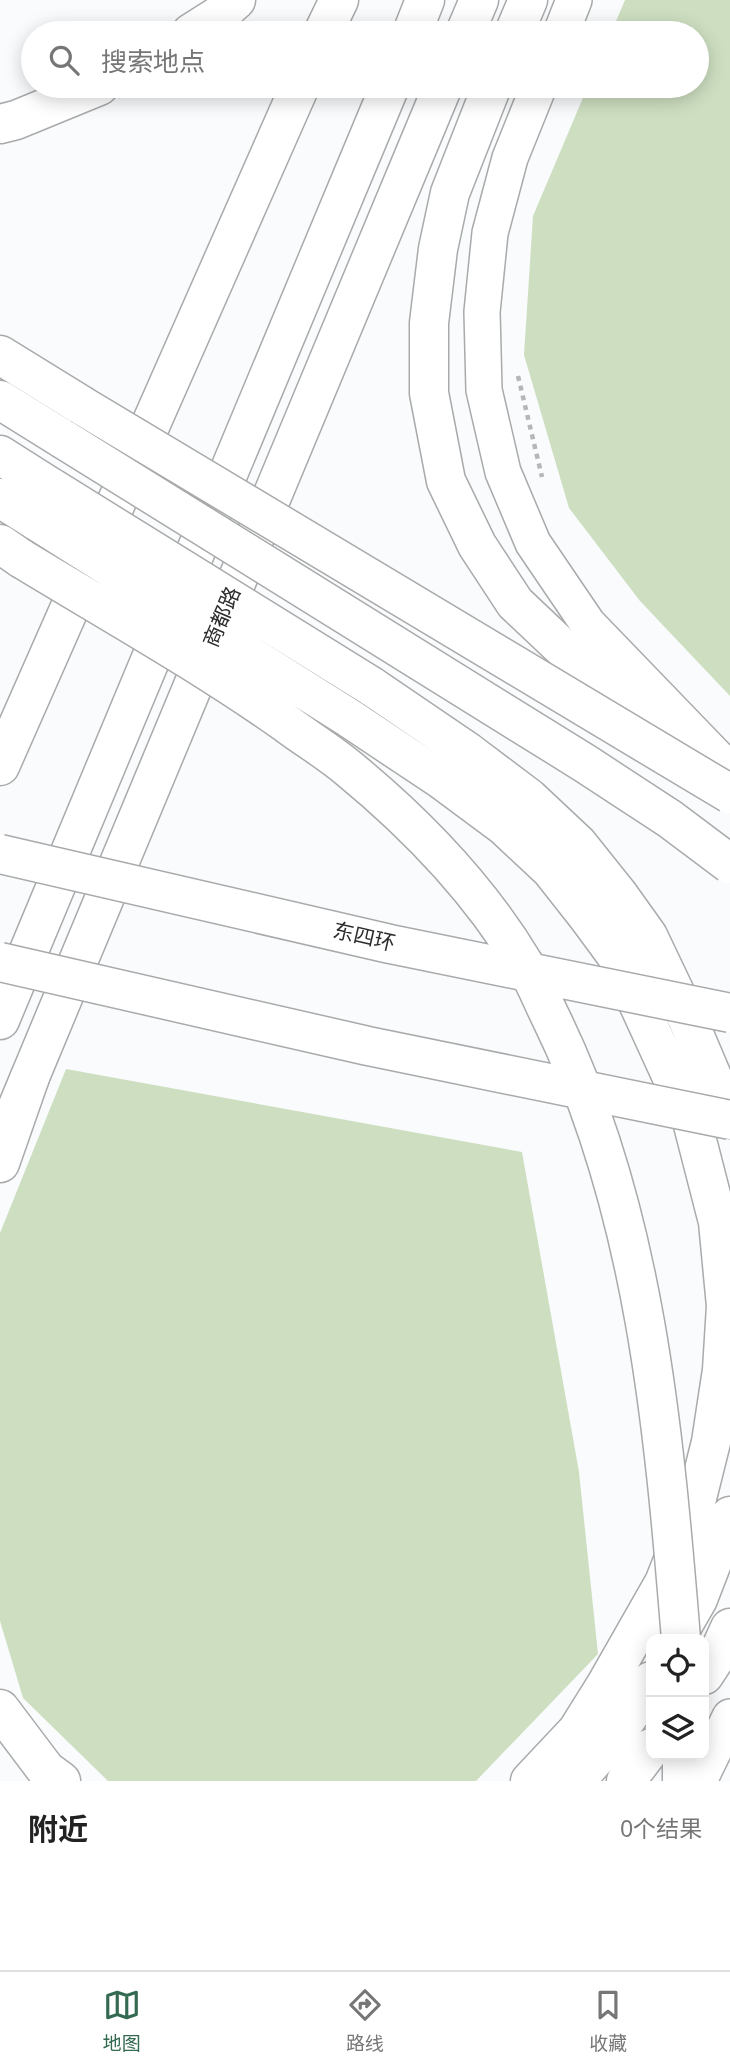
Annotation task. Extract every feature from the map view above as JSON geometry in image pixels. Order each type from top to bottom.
[{"type":"main road","points":[[210,21],[236,0]]},
{"type":"main road","points":[[329,21],[339,0]]},
{"type":"main road","points":[[417,21],[425,0]]},
{"type":"main road","points":[[470,21],[479,0]]},
{"type":"main road","points":[[519,21],[528,0]]},
{"type":"main road","points":[[0,124],[70,98]]},
{"type":"main road","points":[[0,766],[295,98]]},
{"type":"main road","points":[[0,1020],[385,98]]},
{"type":"main road","name":"商都路","points":[[0,1149],[438,98]]},
{"type":"main road","points":[[487,98],[450,193],[438,249],[429,323],[429,393],[446,481],[477,545],[514,603],[625,707],[730,781]]},
{"type":"main road","points":[[0,355],[730,794]]},
{"type":"main road","points":[[0,400],[586,764],[670,819],[730,864]]},
{"type":"main road","points":[[0,455],[371,686],[468,752],[529,798],[578,844],[648,936],[730,1120]]},
{"type":"main road","points":[[0,498],[349,718],[442,780],[504,826],[551,870],[616,955],[692,1121],[718,1222],[726,1306],[722,1370],[711,1442],[696,1502],[664,1583],[577,1731],[530,1781]]},
{"type":"main road","points":[[11,552],[241,692],[346,766],[404,819],[471,889],[525,965],[575,1070],[594,1117],[621,1211],[653,1365],[668,1489],[681,1634]]},
{"type":"main road","name":"东四环","points":[[4,855],[390,944],[730,1013]]},
{"type":"main road","points":[[0,962],[368,1046],[730,1120]]},
{"type":"main road","points":[[0,1163],[30,1077]]},
{"type":"main road","points":[[678,1634],[698,1599],[730,1516]]},
{"type":"main road","points":[[709,1667],[730,1628]]},
{"type":"main road","points":[[575,1781],[602,1753],[646,1690]]},
{"type":"main road","points":[[0,1709],[46,1770],[61,1781]]},
{"type":"main road","points":[[626,1781],[646,1755]]},
{"type":"main road","points":[[682,1760],[682,1781]]},
{"type":"street","points":[[566,21],[574,0]]},
{"type":"street","points":[[534,98],[510,158],[490,233],[482,312],[484,390],[503,472],[533,543],[587,624],[730,771]]},
{"type":"street","points":[[699,1781],[730,1717]]},
{"type":"path","points":[[517,371],[544,484]]},
{"type":"green space","points":[[625,0],[730,0],[730,696],[640,601],[569,508],[524,355],[533,216],[583,98],[709,98],[709,21],[616,21]]},
{"type":"green space","points":[[66,1069],[522,1152],[579,1472],[598,1654],[476,1781],[108,1781],[23,1698],[0,1621],[0,1233]]}]
